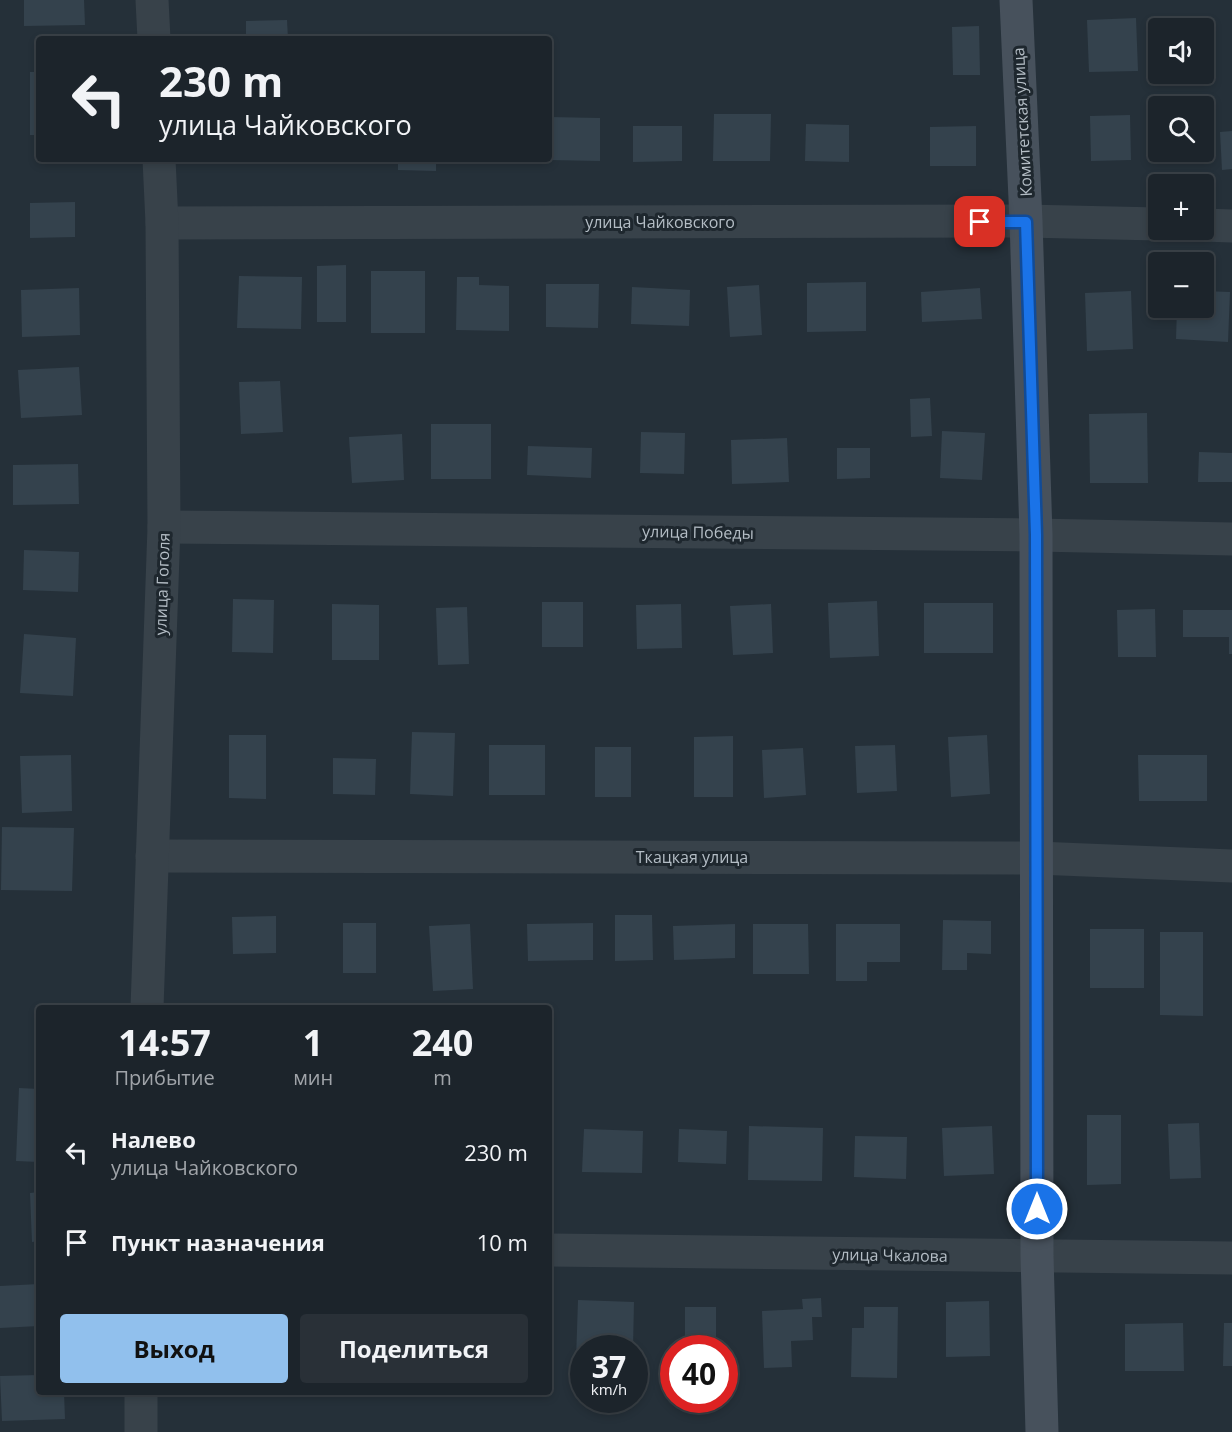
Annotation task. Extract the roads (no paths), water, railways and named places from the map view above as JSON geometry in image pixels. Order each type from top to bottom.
[{"type":"street","points":[[152,0],[154,36]]},
{"type":"street","name":"Комитетская улица","points":[[1016,0],[1036,535],[1037,1256],[1042,1432]]},
{"type":"street","name":"улица Гоголя","points":[[147,1005],[164,527],[162,222],[159,162]]},
{"type":"street","name":"улица Чайковского","points":[[162,222],[1148,224]]},
{"type":"street","points":[[1214,225],[1232,226]]},
{"type":"street","name":"улица Победы","points":[[164,527],[1232,539]]},
{"type":"street","name":"Ткацкая улица","points":[[152,856],[1036,858],[1232,866]]},
{"type":"street","name":"улица Чкалова","points":[[552,1251],[1232,1258]]},
{"type":"street","points":[[141,1395],[141,1432]]}]
